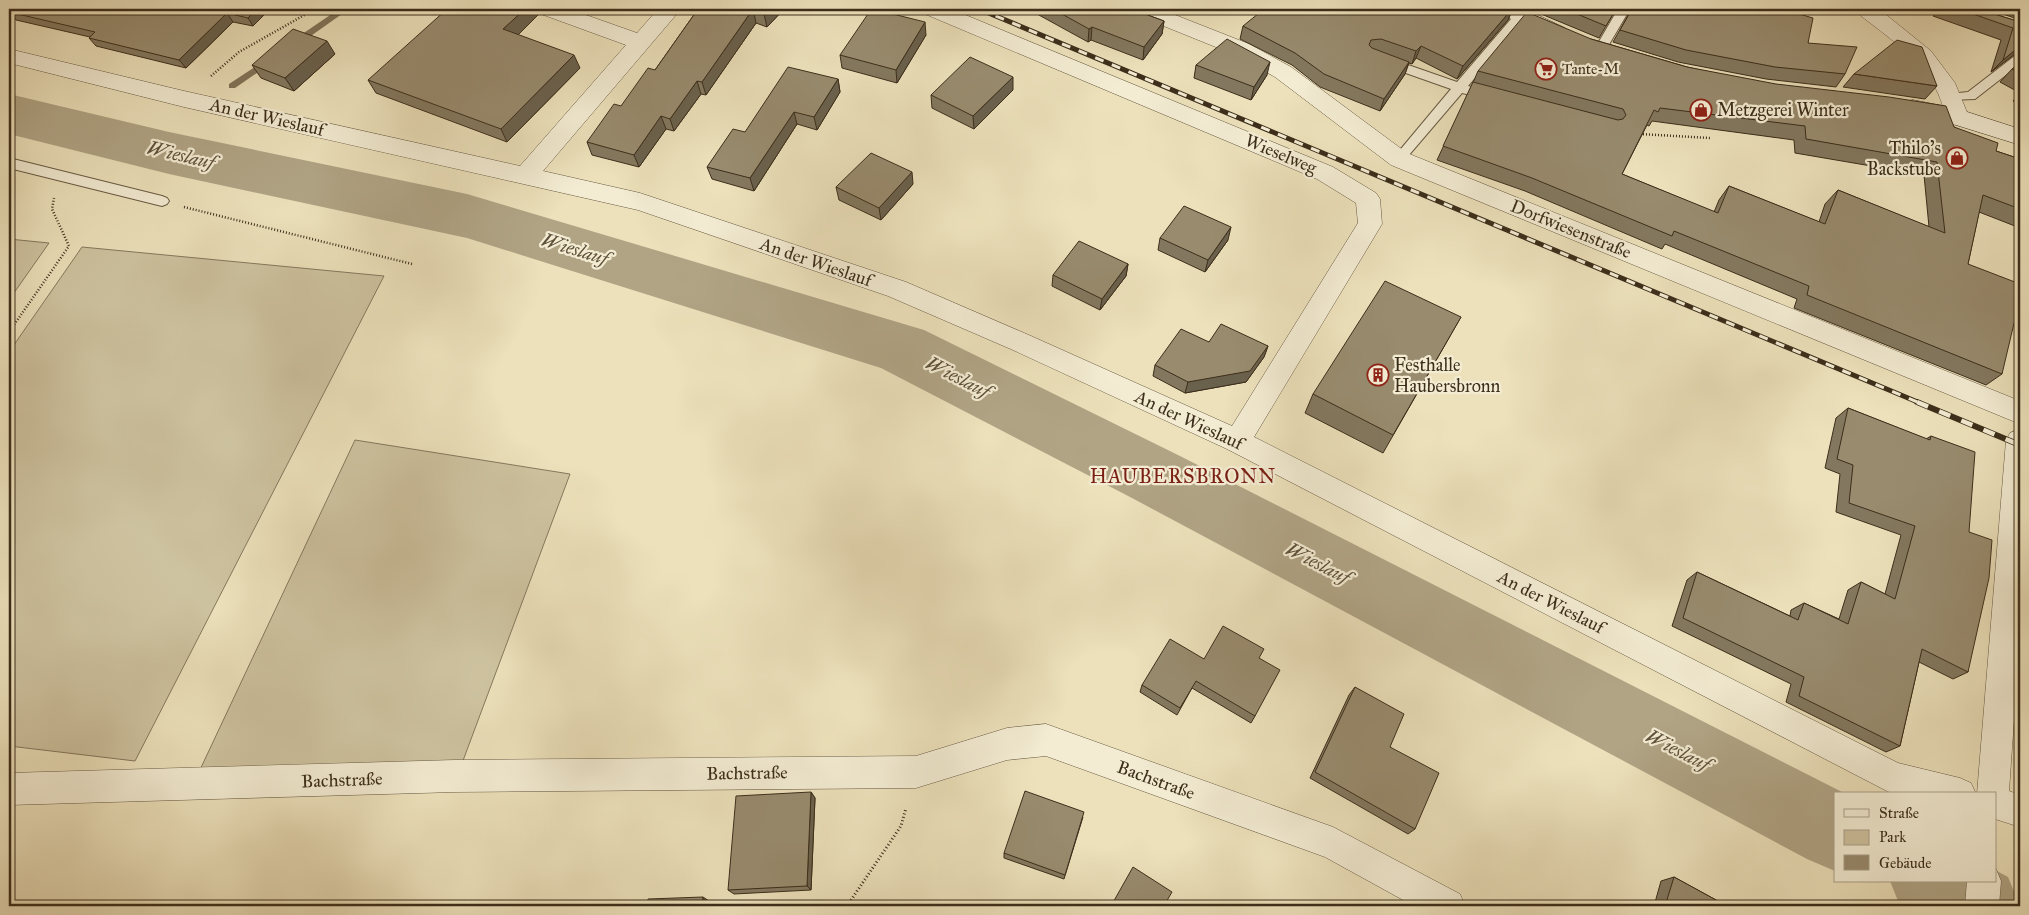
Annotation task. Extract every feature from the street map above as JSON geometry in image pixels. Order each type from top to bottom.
[{"type":"street","points":[[548,9],[640,42]]},
{"type":"street","points":[[526,176],[670,9]]},
{"type":"street","name":"Wieselweg","points":[[932,9],[1325,172],[1368,199],[1370,224],[1237,441]]},
{"type":"street","name":"Dorfwiesenstraße","points":[[1141,9],[1241,50],[1283,72],[1399,158],[2020,413]]},
{"type":"street","points":[[1866,10],[1893,9]]},
{"type":"street","points":[[1866,10],[1913,47],[1933,67],[1956,107]]},
{"type":"street","points":[[1514,12],[1594,47]]},
{"type":"street","name":"An der Wieslauf","points":[[9,56],[184,99],[640,202],[897,290],[1022,343],[1237,441],[1894,778],[1952,792]]},
{"type":"street","points":[[1894,105],[1956,107],[2020,137]]},
{"type":"street","points":[[1993,792],[2020,441]]},
{"type":"street","name":"Bachstraße","points":[[9,789],[455,776],[916,772],[1007,744],[1046,740],[1333,844],[1448,906]]},
{"type":"street","points":[[1996,803],[2020,811]]},
{"type":"street","points":[[1982,906],[1984,882]]},
{"type":"lane","points":[[1594,47],[1624,9]]},
{"type":"lane","points":[[1399,158],[1460,88],[1514,12]]},
{"type":"lane","points":[[1372,56],[1460,88],[1498,98]]},
{"type":"lane","points":[[1956,107],[2020,58]]},
{"type":"lane","points":[[9,163],[162,201]]},
{"type":"path","points":[[184,99],[239,52],[315,9]]},
{"type":"path","points":[[1635,133],[1710,138]]},
{"type":"path","points":[[9,332],[69,246],[52,209],[58,176]]},
{"type":"path","points":[[162,201],[412,264]]},
{"type":"path","points":[[847,906],[901,826],[916,772]]},
{"type":"green space","points":[[9,239],[49,243],[9,300]]},
{"type":"green space","points":[[82,247],[384,276],[135,761],[9,746],[9,352]]},
{"type":"green space","points":[[355,440],[570,474],[461,766],[198,774]]},
{"type":"building","points":[[12,9],[256,9],[248,18],[227,13],[179,60],[89,38],[95,32],[9,12]]},
{"type":"building","points":[[447,9],[525,9],[503,29],[574,55],[501,129],[368,80]]},
{"type":"building","points":[[698,9],[753,9],[702,82],[697,81],[670,119],[661,116],[634,155],[587,142],[614,104],[621,106],[648,68],[655,70]]},
{"type":"building","points":[[753,9],[768,9],[764,14]]},
{"type":"building","points":[[1053,9],[1135,9],[1164,21],[1144,47],[1092,27],[1089,29]]},
{"type":"building","points":[[1264,9],[1287,9],[1297,14],[1305,9],[1512,9],[1463,66],[1421,46],[1416,51],[1381,39],[1371,40],[1369,45],[1372,48],[1409,62],[1384,99],[1324,74],[1295,53],[1243,26]]},
{"type":"building","points":[[1565,9],[1616,9],[1606,26]]},
{"type":"building","points":[[1632,9],[1782,9],[1813,18],[1808,43],[1857,47],[1845,74],[1775,67],[1686,50],[1620,30]]},
{"type":"building","points":[[1959,9],[1978,9],[2020,22],[2020,46],[2003,60],[2013,28]]},
{"type":"building","points":[[877,10],[925,22],[896,70],[840,55],[870,11],[875,14]]},
{"type":"building","points":[[1527,12],[1591,39],[1687,67],[1776,84],[1889,97],[1946,106],[1954,127],[1998,143],[1996,151],[2020,159],[2020,209],[1983,195],[1968,264],[2020,284],[2020,298],[2002,374],[1807,295],[1809,286],[1674,231],[1672,236],[1532,178],[1443,146],[1473,82],[1618,120],[1623,119],[1626,115],[1623,109],[1478,71]],"holes":[[[1660,108],[1805,126],[1806,139],[1937,162],[1945,233],[1838,190],[1825,224],[1729,186],[1718,213],[1622,174],[1654,110],[1658,112]]]},
{"type":"building","points":[[293,29],[327,41],[285,78],[252,65]]},
{"type":"building","points":[[1227,39],[1270,62],[1254,87],[1196,65]]},
{"type":"building","points":[[1897,40],[1922,47],[1937,86],[1854,74]]},
{"type":"building","points":[[970,57],[1013,77],[973,116],[931,95]]},
{"type":"building","points":[[2020,63],[2020,73],[2012,69]]},
{"type":"building","points":[[788,67],[838,79],[814,117],[794,112],[750,178],[707,167],[733,129],[745,132]]},
{"type":"building","points":[[871,153],[912,172],[879,208],[836,187]]},
{"type":"building","points":[[1184,206],[1231,227],[1208,260],[1160,238]]},
{"type":"building","points":[[1079,241],[1128,264],[1102,299],[1053,275]]},
{"type":"building","name":"Festhalle Haubersbronn","points":[[1385,281],[1461,317],[1393,435],[1313,394]]},
{"type":"building","points":[[1221,324],[1268,346],[1250,371],[1188,382],[1155,365],[1181,329],[1209,342]]},
{"type":"building","points":[[1848,408],[1930,440],[1931,436],[1975,452],[1969,532],[1992,540],[1989,578],[1968,672],[1922,649],[1900,746],[1799,696],[1804,677],[1683,618],[1697,572],[1798,620],[1804,603],[1848,624],[1861,582],[1895,599],[1915,526],[1849,503],[1853,465],[1837,459]]},
{"type":"building","points":[[1223,626],[1264,649],[1259,658],[1280,670],[1255,716],[1196,681],[1180,708],[1142,685],[1170,639],[1204,659]]},
{"type":"building","points":[[1355,687],[1404,714],[1390,747],[1439,773],[1415,829],[1315,772]]},
{"type":"building","points":[[1025,791],[1084,812],[1065,875],[1004,853]]},
{"type":"building","points":[[811,792],[807,886],[728,890],[736,796]]},
{"type":"building","points":[[1133,867],[1172,892],[1165,904],[1168,906],[1111,906]]},
{"type":"building","points":[[1674,877],[1727,906],[1665,906]]},
{"type":"building","points":[[703,897],[702,906],[647,906],[648,899]]},
{"type":"waterway","points":[[295,43],[345,9]]},
{"type":"waterway","points":[[232,86],[267,62]]},
{"type":"waterway","name":"Wieslauf","points":[[9,114],[169,153],[467,216],[901,348],[1156,477],[1834,830]]},
{"type":"waterway","name":"Wieslauf","points":[[1933,882],[1979,906]]},
{"type":"railway","points":[[979,9],[1920,403]]},
{"type":"railway","points":[[1917,402],[2020,445]]},
{"type":"place","name":"Tante-M","points":[[1546,69]]},
{"type":"place","name":"Metzgerei Winter","points":[[1701,110]]},
{"type":"place","name":"Thilo's Backstube","points":[[1957,158]]},
{"type":"place","name":"Festhalle Haubersbronn","points":[[1378,375]]},
{"type":"district","name":"HAUBERSBRONN","points":[[1183,476]]}]
